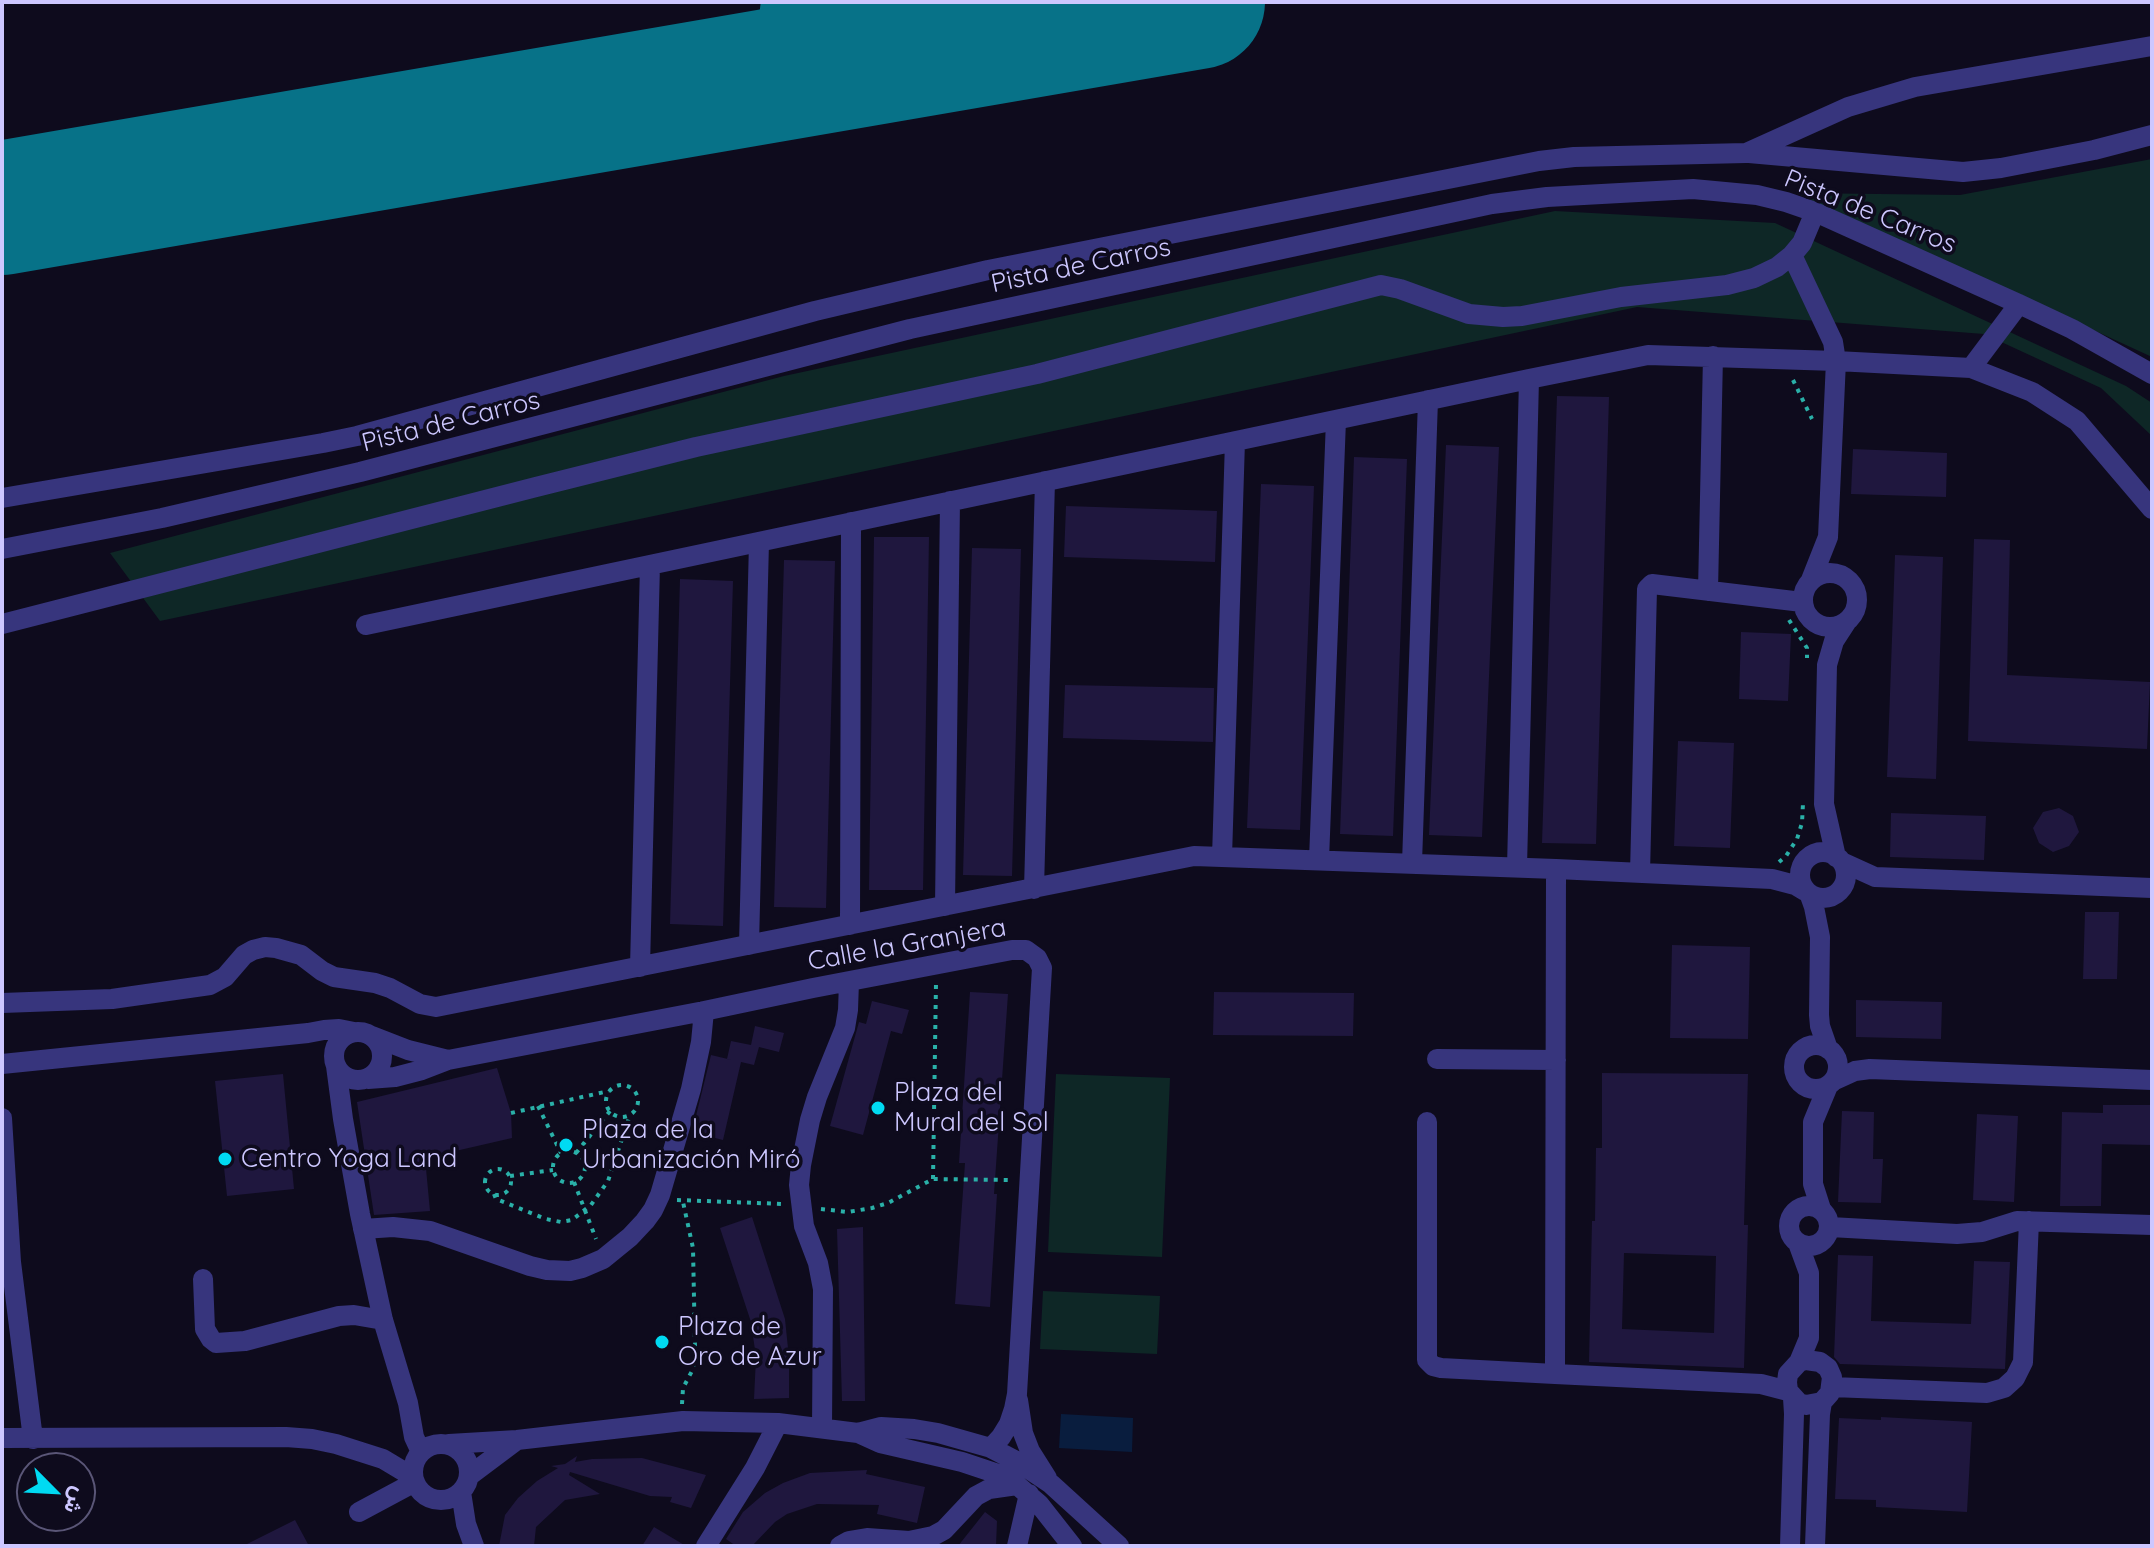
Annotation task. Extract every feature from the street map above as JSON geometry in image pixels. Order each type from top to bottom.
[{"type":"street","points":[[1746,153],[1848,107],[1915,87],[2152,46]]},
{"type":"street","points":[[2,498],[323,443],[815,311],[988,270],[1504,166],[1574,157],[1746,153],[1944,171],[1982,171],[2094,150],[2152,135]]},
{"type":"street","name":"Pista de Carros","points":[[2,549],[162,518],[360,472],[910,329],[1492,204],[1547,197],[1693,189],[1757,195],[1786,202],[1815,212],[2019,304],[2152,374]]},
{"type":"street","points":[[2,624],[696,447],[1037,374],[1381,285],[1469,314],[1503,317],[1621,297],[1727,285],[1754,278],[1777,267],[1792,255],[1802,243],[1815,212]]},
{"type":"street","points":[[1792,255],[1833,342],[1836,361],[1828,537],[1803,594],[1805,609],[1821,639],[1827,665],[1824,804],[1800,874],[1814,907],[1820,937],[1820,1026],[1838,1066],[1813,1122]]},
{"type":"street","points":[[1971,368],[2019,304]]},
{"type":"street","points":[[366,625],[1635,356],[1713,356],[1971,368],[2032,392],[2077,421],[2152,509]]},
{"type":"street","points":[[1708,591],[1713,356]]},
{"type":"street","points":[[1517,867],[1529,379]]},
{"type":"street","points":[[1412,863],[1428,400]]},
{"type":"street","points":[[1319,860],[1336,420]]},
{"type":"street","points":[[1222,857],[1235,441]]},
{"type":"street","points":[[1034,889],[1045,481]]},
{"type":"street","points":[[945,906],[950,501]]},
{"type":"street","points":[[850,925],[851,522]]},
{"type":"street","points":[[1827,665],[1834,641],[1856,604],[1853,586],[1828,537]]},
{"type":"street","points":[[749,945],[759,542]]},
{"type":"street","points":[[640,967],[650,565]]},
{"type":"street","points":[[1811,580],[1832,573],[1847,579]]},
{"type":"street","points":[[1640,873],[1647,589],[1652,584],[1708,591],[1805,609],[1822,626],[1831,627],[1847,621]]},
{"type":"street","points":[[1820,937],[1829,908],[1846,874],[1824,804]]},
{"type":"street","points":[[1772,879],[1823,852],[1875,877]]},
{"type":"street","points":[[2,1003],[112,999],[210,985],[225,977],[244,955],[265,947],[301,955],[334,977],[375,983],[420,1004],[436,1007],[1175,859],[1203,856],[1772,879],[1825,898],[1875,877],[2152,888]]},
{"type":"street","points":[[1555,1374],[1556,869]]},
{"type":"street","name":"Calle la Granjera","points":[[364,1080],[409,1073],[448,1060],[1012,950],[1026,950],[1037,958],[1042,968],[1017,1394],[1019,1414],[1030,1451],[1051,1484]]},
{"type":"street","points":[[822,1428],[823,1289],[818,1263],[804,1226],[799,1185],[810,1120],[845,1028],[849,982]]},
{"type":"street","points":[[363,1229],[393,1227],[430,1231],[547,1270],[570,1271],[603,1259],[645,1221],[660,1195],[691,1089],[704,1011]]},
{"type":"street","points":[[1790,1546],[1794,1414],[1798,1377],[1809,1338],[1809,1273],[1819,1221],[1813,1184],[1813,1122],[1793,1068],[1794,1060],[1804,1048],[1819,1015]]},
{"type":"street","points":[[2,1064],[339,1029],[362,1033],[381,1046],[383,1062],[380,1069],[346,1096],[341,1106]]},
{"type":"street","points":[[308,1033],[335,1059],[346,1078],[364,1080]]},
{"type":"street","points":[[362,1033],[345,1036],[338,1043],[335,1059],[363,1229],[383,1320],[408,1403],[419,1454],[414,1466],[414,1479]]},
{"type":"street","name":"Calle la Granjera","points":[[362,1033],[408,1050],[448,1060]]},
{"type":"street","points":[[1804,1048],[1812,1045],[1830,1050],[1870,1069]]},
{"type":"street","points":[[1437,1059],[1556,1060]]},
{"type":"street","points":[[1799,1082],[1813,1090],[1855,1071],[1870,1069],[2152,1080]]},
{"type":"street","points":[[2,1118],[11,1262],[33,1439]]},
{"type":"street","points":[[1427,1122],[1427,1360],[1441,1368],[1761,1384],[1828,1368],[1832,1377],[1819,1425],[1815,1546]]},
{"type":"street","points":[[1809,1273],[1798,1243],[1792,1237],[1789,1223],[1796,1210],[1819,1221],[1967,1233],[1982,1232],[2017,1221],[2152,1225]]},
{"type":"street","points":[[1798,1243],[1812,1246],[1819,1221]]},
{"type":"street","points":[[1798,1377],[1806,1405],[1827,1395],[1987,1393],[2004,1388],[2015,1378],[2023,1362],[2029,1221]]},
{"type":"street","points":[[203,1279],[205,1329],[216,1343],[226,1344],[274,1334],[339,1316],[383,1320]]},
{"type":"street","name":"Calle la Granjera","points":[[991,1448],[1009,1424],[1017,1394]]},
{"type":"street","points":[[408,1403],[424,1425],[465,1456],[469,1466],[458,1489],[473,1543]]},
{"type":"street","points":[[383,1459],[419,1454],[432,1445],[517,1440],[683,1421],[778,1423],[822,1428],[858,1433],[892,1446],[985,1468],[1023,1489],[1072,1546]]},
{"type":"street","points":[[706,1546],[755,1468],[778,1423]]},
{"type":"street","points":[[858,1433],[881,1427],[914,1429],[991,1448],[1051,1484],[1119,1546]]},
{"type":"street","points":[[2,1438],[286,1437],[336,1444],[383,1459],[414,1479],[430,1498],[458,1489],[517,1440]]},
{"type":"street","points":[[359,1512],[414,1479]]},
{"type":"street","points":[[840,1546],[867,1538],[909,1541],[933,1536],[944,1530],[965,1505],[989,1489],[1023,1489]]},
{"type":"street","points":[[1017,1546],[1023,1489]]},
{"type":"path","points":[[937,965],[933,1179],[1028,1181]]},
{"type":"path","points":[[553,1170],[510,1176],[499,1169],[489,1173],[486,1185],[496,1199],[546,1219],[561,1222],[572,1220],[586,1210],[608,1181],[630,1115],[637,1107],[638,1097],[632,1088],[623,1084],[612,1087],[605,1101],[610,1111],[619,1117],[630,1115]]},
{"type":"path","points":[[511,1113],[609,1091]]},
{"type":"path","points":[[538,1106],[561,1153]]},
{"type":"path","points":[[576,1153],[610,1111]]},
{"type":"path","points":[[571,1151],[580,1156],[584,1165],[582,1175],[574,1182],[558,1179],[553,1170],[554,1160],[561,1153],[571,1151]]},
{"type":"path","points":[[494,1194],[506,1192],[510,1176]]},
{"type":"path","points":[[574,1182],[603,1259]]},
{"type":"path","points":[[683,1202],[693,1248],[695,1348],[693,1369],[681,1399],[683,1421]]},
{"type":"green space","points":[[2152,159],[2152,357],[1796,193],[1960,195]]},
{"type":"green space","points":[[1555,211],[1775,223],[2126,386],[2152,403],[2152,436],[2101,388],[1984,334],[1637,307],[160,621],[110,553],[784,376]]},
{"type":"green space","points":[[1056,1074],[1170,1078],[1162,1257],[1048,1252]]},
{"type":"green space","points":[[1043,1291],[1160,1296],[1157,1354],[1040,1349]]},
{"type":"water","points":[[1061,1414],[1133,1418],[1132,1452],[1059,1448]]},
{"type":"building","points":[[1557,396],[1609,397],[1596,844],[1542,843]]},
{"type":"building","points":[[1446,445],[1499,447],[1482,837],[1429,835]]},
{"type":"building","points":[[1853,449],[1947,453],[1946,497],[1851,494]]},
{"type":"building","points":[[1354,457],[1407,459],[1393,836],[1340,834]]},
{"type":"building","points":[[1261,484],[1314,486],[1300,830],[1247,828]]},
{"type":"building","points":[[1066,506],[1217,511],[1215,562],[1064,557]]},
{"type":"building","points":[[874,537],[929,537],[923,890],[869,890]]},
{"type":"building","points":[[1974,539],[2010,540],[2007,675],[2150,682],[2147,749],[1968,741]]},
{"type":"building","points":[[972,548],[1021,549],[1012,876],[963,875]]},
{"type":"building","points":[[1895,555],[1943,557],[1936,779],[1887,777]]},
{"type":"building","points":[[784,560],[835,561],[826,908],[774,907]]},
{"type":"building","points":[[680,579],[733,581],[723,926],[670,924]]},
{"type":"building","points":[[1741,632],[1791,634],[1788,701],[1739,699]]},
{"type":"building","points":[[1065,685],[1214,688],[1213,742],[1063,738]]},
{"type":"building","points":[[1678,741],[1734,743],[1730,848],[1674,846]]},
{"type":"building","points":[[2059,808],[2073,816],[2079,832],[2069,846],[2053,852],[2039,843],[2033,828],[2043,812]]},
{"type":"building","points":[[1891,813],[1986,816],[1984,860],[1890,857]]},
{"type":"building","points":[[2085,912],[2119,912],[2117,979],[2083,979]]},
{"type":"building","points":[[1672,945],[1750,947],[1748,1039],[1670,1038]]},
{"type":"building","points":[[970,992],[1008,994],[994,1194],[997,1194],[990,1307],[955,1304],[965,1163],[959,1163]]},
{"type":"building","points":[[1214,992],[1354,993],[1353,1036],[1213,1035]]},
{"type":"building","points":[[1856,1000],[1942,1002],[1941,1039],[1856,1037]]},
{"type":"building","points":[[872,1001],[909,1010],[902,1034],[891,1031],[863,1135],[830,1126],[859,1022],[866,1024]]},
{"type":"building","points":[[755,1026],[784,1033],[779,1052],[759,1047],[754,1065],[741,1062],[723,1140],[692,1132],[711,1055],[727,1059],[731,1041],[751,1045]]},
{"type":"building","points":[[497,1068],[511,1113],[512,1138],[425,1158],[430,1211],[374,1215],[357,1102]]},
{"type":"building","points":[[1602,1073],[1748,1074],[1744,1368],[1589,1362],[1596,1148],[1602,1148]],"holes":[[[1624,1253],[1716,1256],[1714,1333],[1622,1329]]]},
{"type":"building","points":[[283,1074],[294,1189],[227,1196],[215,1081]]},
{"type":"building","points":[[2103,1105],[2152,1105],[2152,1145],[2102,1144],[2101,1206],[2060,1206],[2062,1112],[2103,1113]]},
{"type":"building","points":[[1842,1111],[1874,1112],[1873,1159],[1883,1159],[1881,1203],[1838,1202]]},
{"type":"building","points":[[1977,1114],[2018,1116],[2014,1202],[1973,1200]]},
{"type":"building","points":[[752,1217],[785,1319],[789,1398],[754,1399],[756,1357],[751,1322],[720,1228]]},
{"type":"building","points":[[863,1227],[865,1401],[842,1401],[837,1229]]},
{"type":"building","points":[[1838,1255],[1873,1256],[1871,1321],[1971,1324],[1974,1261],[2010,1262],[2005,1369],[1840,1364],[1834,1357]]},
{"type":"building","points":[[1881,1417],[1972,1422],[1967,1512],[1876,1507],[1876,1500],[1835,1499],[1839,1418],[1881,1420]]},
{"type":"building","points":[[577,1456],[575,1462],[642,1458],[706,1475],[691,1508],[670,1502],[672,1497],[650,1496],[570,1472],[569,1475],[600,1494],[565,1500],[536,1527],[534,1546],[499,1546],[505,1515],[518,1498],[558,1468],[551,1466],[565,1464]]},
{"type":"building","points":[[867,1470],[866,1474],[925,1487],[917,1523],[877,1514],[879,1505],[817,1504],[787,1514],[752,1546],[736,1546],[726,1539],[743,1512],[765,1493],[783,1483],[810,1473]]},
{"type":"building","points":[[985,1512],[997,1521],[996,1546],[958,1546]]},
{"type":"building","points":[[295,1520],[309,1546],[243,1546]]},
{"type":"building","points":[[654,1527],[686,1546],[642,1546]]},
{"type":"taxiway","points":[[707,87],[735,75],[767,51],[786,18],[788,2]]},
{"type":"taxiway","points":[[893,2],[950,31],[990,38]]},
{"type":"taxiway","points":[[1138,12],[1153,2]]},
{"type":"runway","points":[[2,208],[1198,2]]},
{"type":"place","name":"Plaza del Mural del Sol","points":[[878,1108]]},
{"type":"place","name":"Plaza de la Urbanización Miró","points":[[566,1145]]},
{"type":"place","name":"Centro Yoga Land","points":[[225,1159]]},
{"type":"place","name":"Plaza de Oro de Azur","points":[[662,1342]]}]
